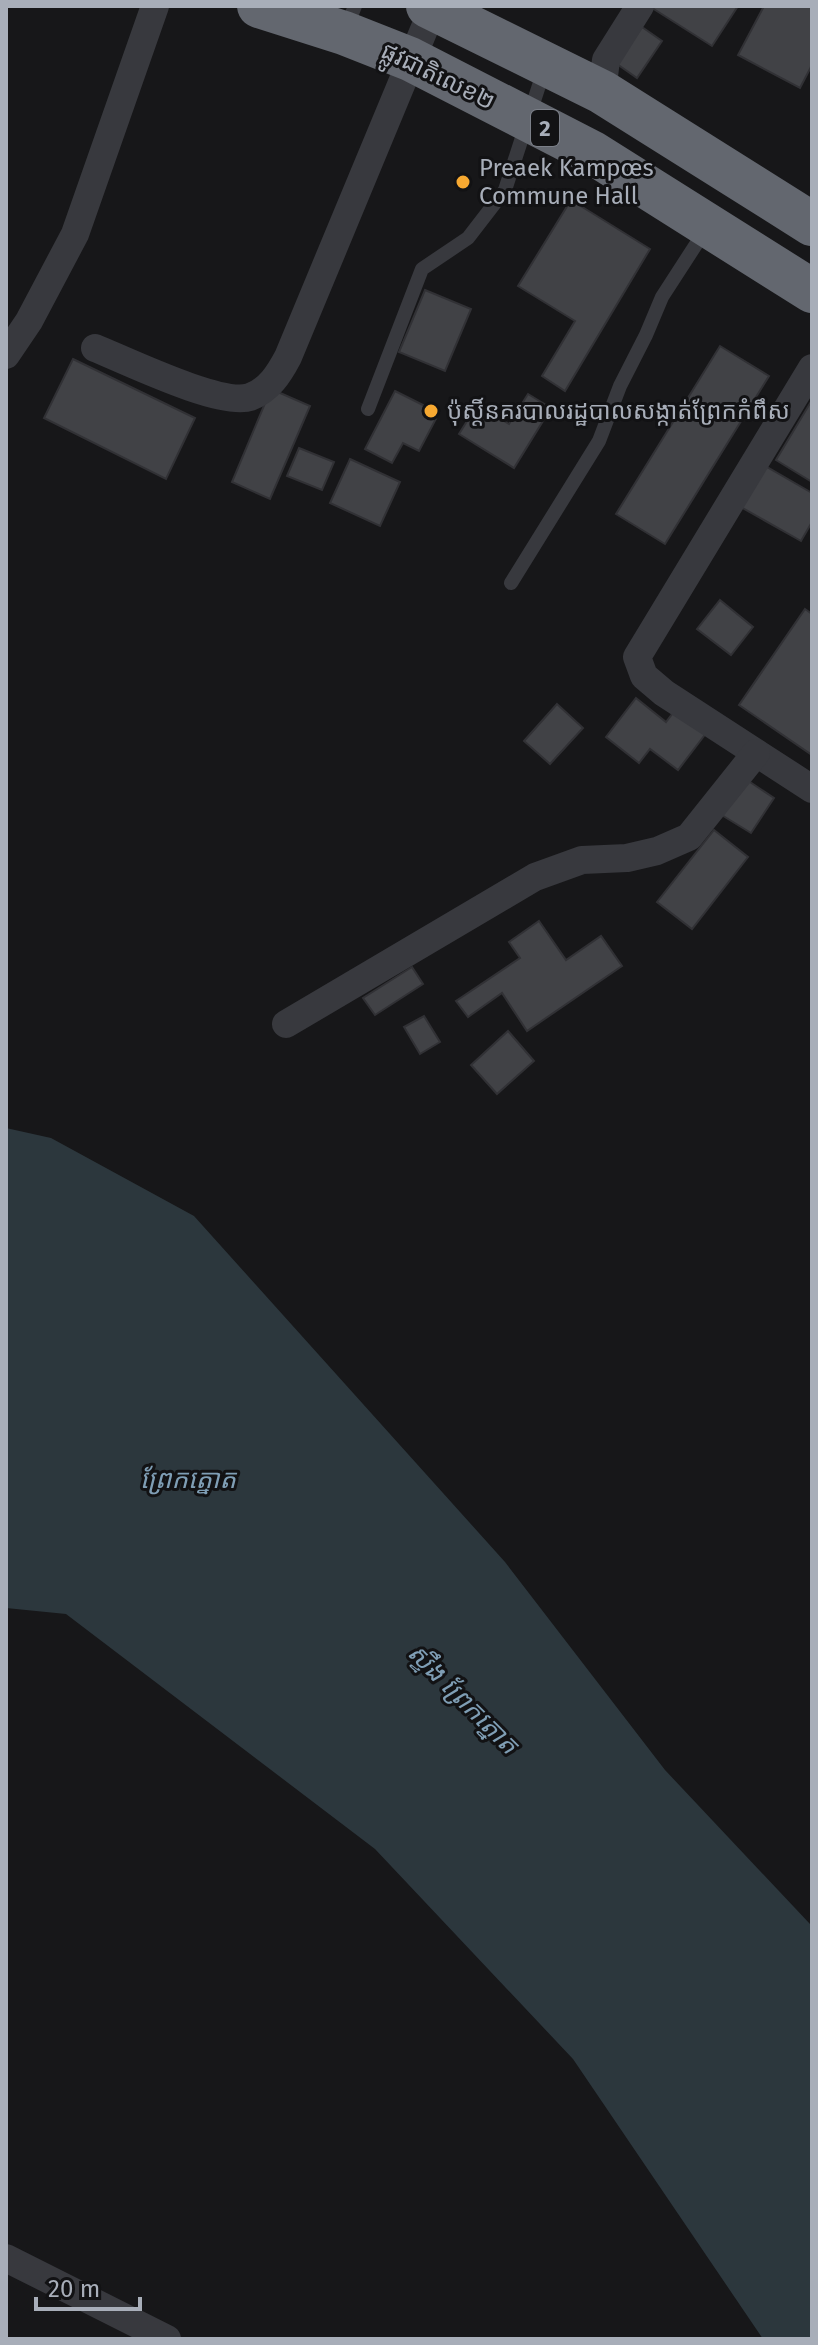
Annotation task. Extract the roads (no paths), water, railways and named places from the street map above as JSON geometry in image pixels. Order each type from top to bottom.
[{"type":"highway","name":"ផ្លូវជាតិលេខ២","points":[[259,6],[350,20],[410,59],[593,153],[812,291]]},
{"type":"highway","name":"2","points":[[430,7],[602,92],[812,224]]},
{"type":"street","points":[[6,355],[29,321],[75,234],[155,6]]},
{"type":"street","points":[[602,92],[606,60],[640,6]]},
{"type":"street","points":[[95,348],[172,380],[221,396],[248,398],[275,381],[288,357],[430,7]]},
{"type":"street","points":[[812,368],[637,657],[644,676],[664,693],[812,789]]},
{"type":"street","points":[[286,1024],[535,877],[582,860],[627,858],[657,851],[689,837],[756,753]]},
{"type":"street","points":[[6,2258],[167,2339]]},
{"type":"lane","points":[[368,409],[422,269],[468,238],[505,190],[546,64]]},
{"type":"lane","points":[[511,583],[599,441],[620,386],[662,297],[708,226]]},
{"type":"water","name":"ព្រែកត្នោត","points":[[6,1128],[51,1138],[194,1216],[505,1562],[665,1770],[810,1924],[812,2339],[763,2339],[573,2059],[375,1849],[66,1614],[6,1608]]},
{"type":"place","name":"Preaek Kampœs Commune Hall","points":[[463,182]]},
{"type":"place","name":"ប៉ុស្តិ៍នគរបាលរដ្ឋបាលសង្កាត់ព្រែកកំពឹស","points":[[431,411]]},
{"type":"water label","name":"ស្ទឹង ព្រែកត្នោត","points":[[463,1699]]}]
